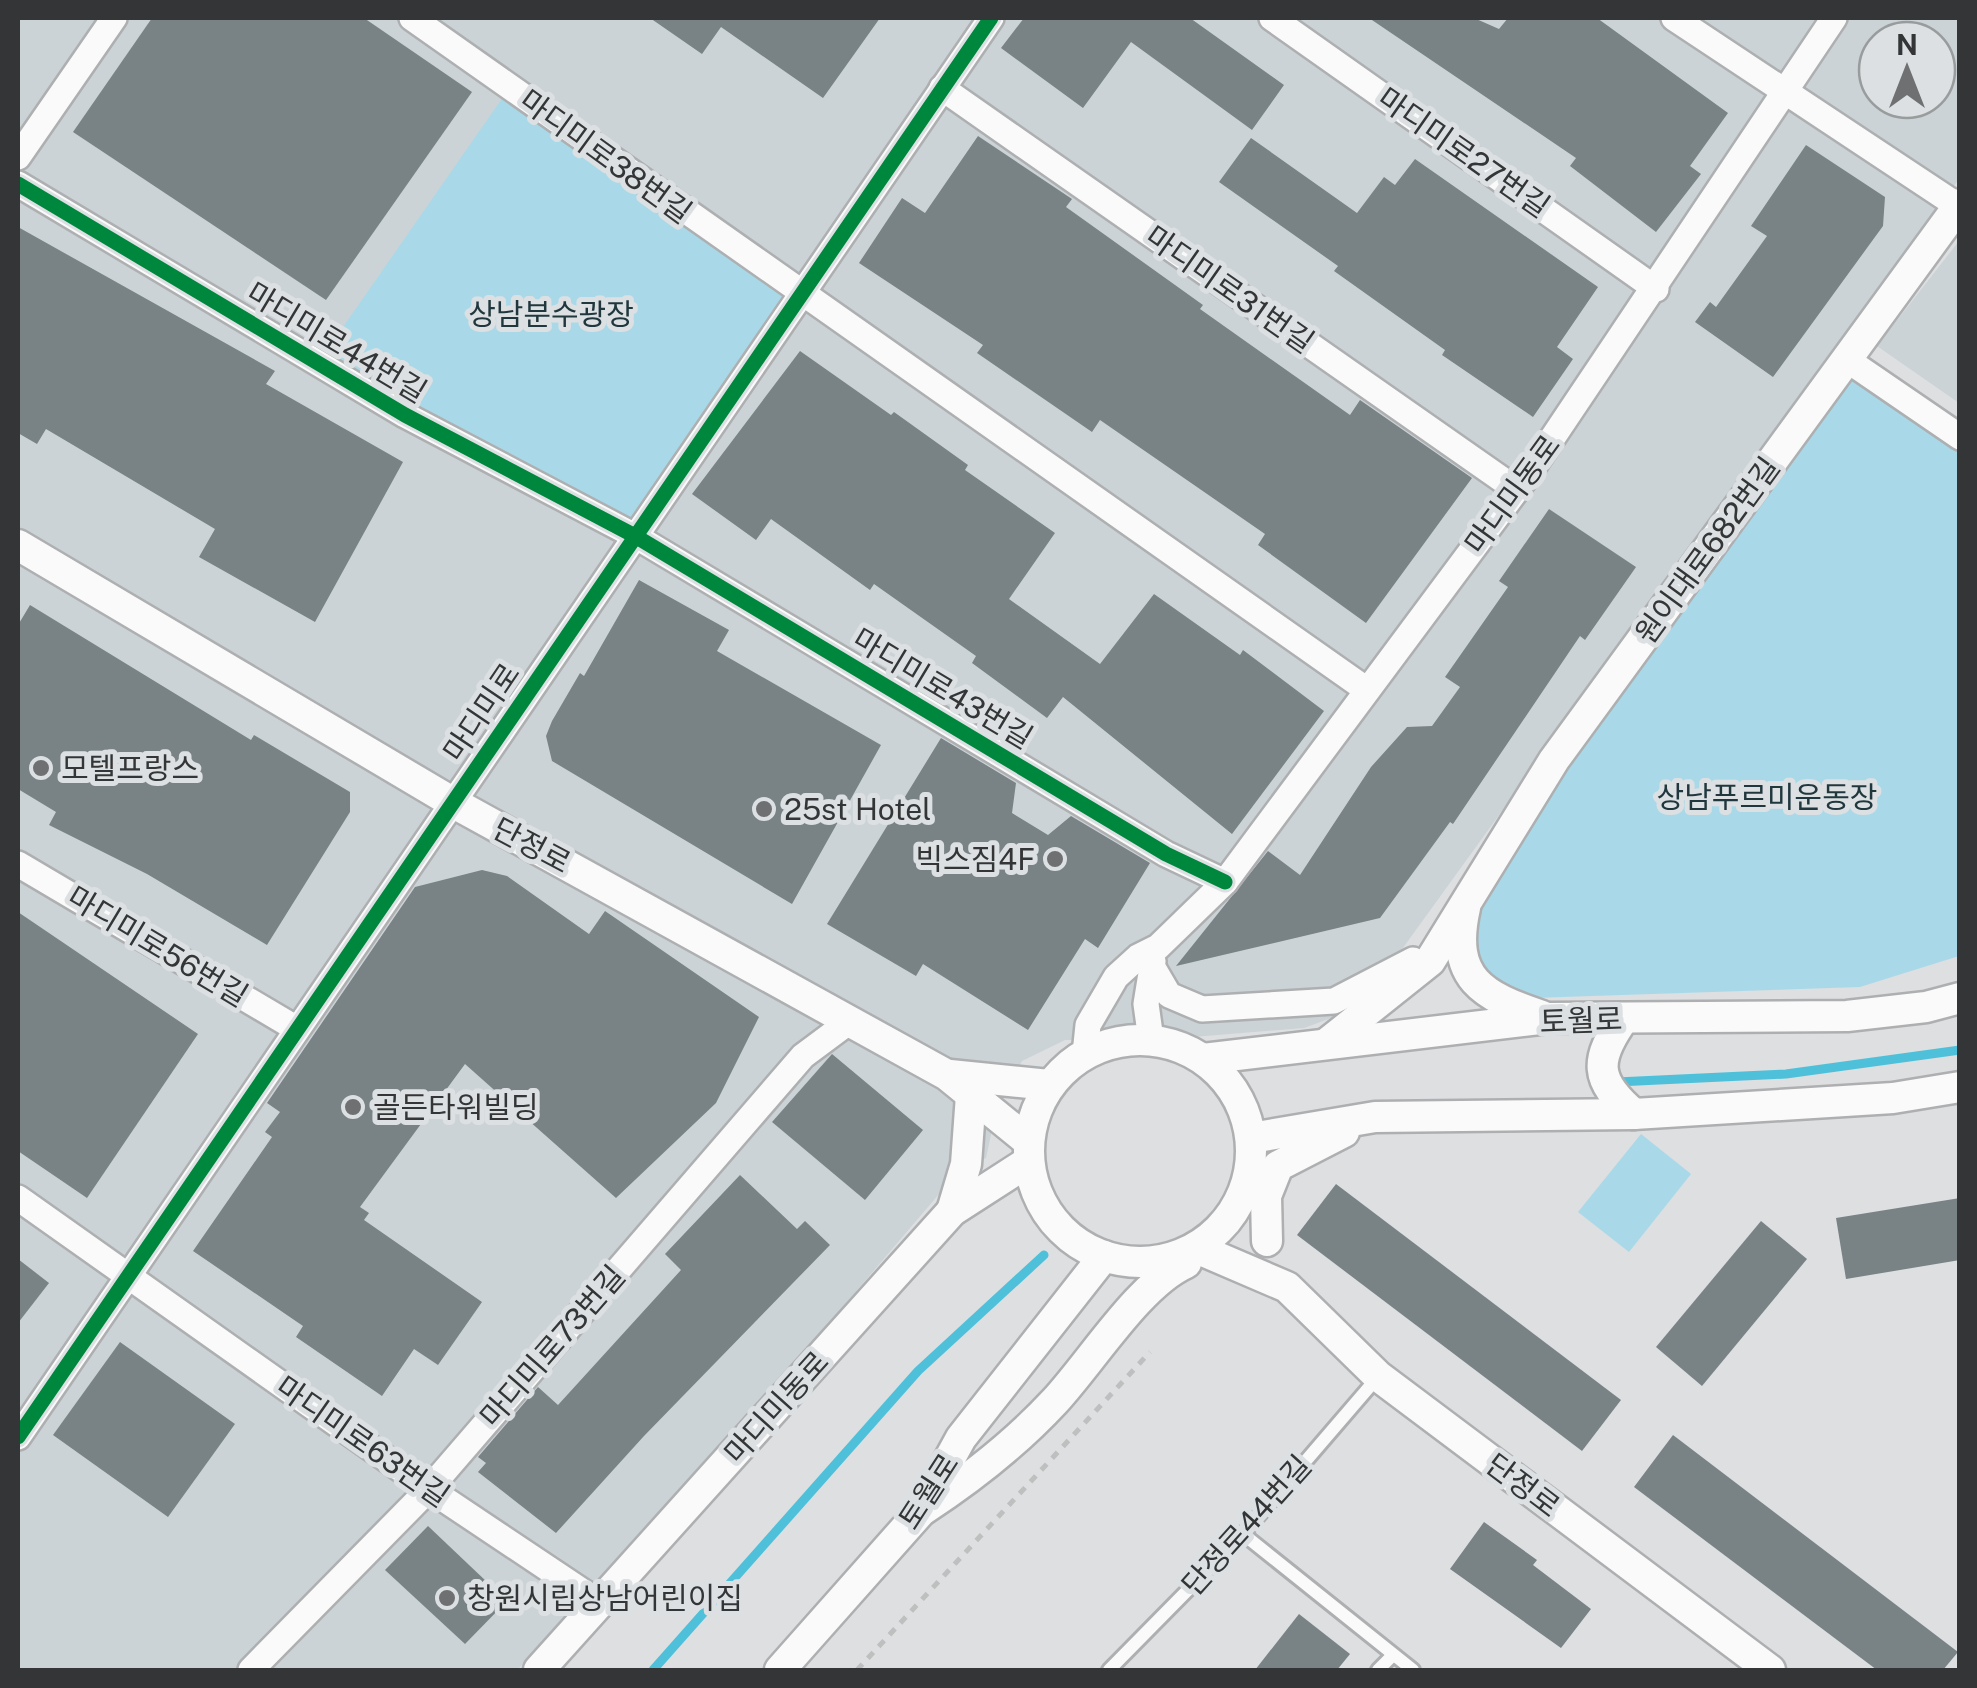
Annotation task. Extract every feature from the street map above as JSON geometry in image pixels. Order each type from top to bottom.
[{"type":"street","points":[[18,157],[114,18]]},
{"type":"street","name":"마디미로38번길","points":[[412,18],[800,295]]},
{"type":"street","name":"마디미로","points":[[18,1437],[991,18]]},
{"type":"street","name":"마디미로27번길","points":[[1272,18],[1656,289]]},
{"type":"street","points":[[1674,18],[1959,205]]},
{"type":"street","name":"마디미동로","points":[[1085,1054],[1088,1025],[1116,977],[1138,956],[1155,957],[1225,882],[1517,490],[1656,289],[1834,18]]},
{"type":"street","name":"마디미로31번길","points":[[942,88],[1517,490]]},
{"type":"street","name":"마디미로44번길","points":[[18,184],[405,415],[636,536]]},
{"type":"street","name":"원이대로682번길","points":[[1326,1044],[1416,974],[1448,932],[1554,760],[1959,205]]},
{"type":"street","points":[[800,295],[1366,690]]},
{"type":"street","points":[[1846,359],[1960,438]]},
{"type":"street","name":"마디미로43번길","points":[[636,536],[1166,854],[1225,882]]},
{"type":"street","name":"단정로","points":[[18,546],[452,802],[947,1075],[1028,1152]]},
{"type":"street","name":"마디미로56번길","points":[[18,864],[297,1029]]},
{"type":"street","points":[[1466,905],[1463,952],[1471,976],[1486,996],[1548,1018]]},
{"type":"street","points":[[1155,957],[1169,995],[1202,1009],[1309,1004],[1334,1001],[1388,977],[1448,932]]},
{"type":"street","points":[[1151,1040],[1146,1004],[1155,957]]},
{"type":"street","name":"토월로","points":[[1203,1059],[1548,1018],[1847,1016],[1926,1007],[1960,998]]},
{"type":"street","points":[[1624,1018],[1603,1051],[1602,1068],[1606,1087],[1634,1114]]},
{"type":"street","name":"마디미로73번길","points":[[251,1670],[429,1489],[803,1056],[850,1021]]},
{"type":"street","points":[[922,1511],[1016,1443],[1109,1340],[1152,1283],[1202,1250],[1243,1195],[1251,1167],[1251,1138],[1236,1093],[1203,1059],[1178,1046],[1151,1040],[1106,1044],[1085,1054],[1049,1085],[1028,1152],[1036,1192],[1052,1220],[1075,1242],[1104,1256],[1151,1262],[1202,1250]]},
{"type":"street","name":"단정로","points":[[947,1075],[990,1083],[1049,1085]]},
{"type":"street","points":[[1251,1138],[1375,1118],[1634,1114],[1892,1098],[1960,1087]]},
{"type":"street","points":[[952,1211],[966,1164],[971,1095]]},
{"type":"street","points":[[1266,1241],[1266,1196],[1278,1166],[1375,1118]]},
{"type":"street","name":"마디미동로","points":[[539,1670],[952,1211],[1028,1152]]},
{"type":"street","name":"단정로","points":[[1243,1195],[1288,1287],[1378,1376],[1770,1670]]},
{"type":"street","name":"마디미로63번길","points":[[18,1198],[429,1489],[601,1604]]},
{"type":"street","name":"단정로","points":[[1202,1250],[1288,1287]]},
{"type":"street","name":"토월로","points":[[780,1670],[922,1511],[971,1425],[1104,1256]]},
{"type":"lane","name":"단정로44번길","points":[[1109,1670],[1243,1534],[1378,1376]]},
{"type":"lane","points":[[1243,1534],[1413,1670]]},
{"type":"lane","points":[[1378,1670],[1393,1655]]},
{"type":"path","points":[[858,1670],[1150,1352]]},
{"type":"shaded area","points":[[18,18],[1959,18],[1959,179],[1371,992],[1353,1010],[1304,1028],[1156,1040],[1065,1040],[1022,1061],[998,1102],[986,1158],[957,1173],[631,1555],[517,1670],[18,1670]]},
{"type":"shaded area","points":[[1959,241],[1959,403],[1877,346]]},
{"type":"green space","name":"상남분수광장","points":[[510,87],[801,295],[635,536],[318,363]]},
{"type":"green space","name":"상남푸르미운동장","points":[[1846,359],[1959,437],[1959,956],[1860,987],[1532,998],[1492,980],[1472,957],[1473,898]]},
{"type":"green space","points":[[1641,1134],[1691,1174],[1629,1252],[1578,1212]]},
{"type":"building","points":[[152,18],[364,18],[472,92],[326,300],[73,132]]},
{"type":"building","points":[[650,18],[880,18],[823,98],[721,27],[702,54]]},
{"type":"building","points":[[1024,18],[1190,18],[1284,85],[1252,130],[1131,42],[1083,108],[1001,48]]},
{"type":"building","points":[[1369,18],[1474,18],[1499,29],[1508,18],[1597,18],[1728,113],[1690,166],[1701,174],[1656,232],[1570,166],[1576,158]]},
{"type":"building","points":[[978,136],[1072,199],[1066,207],[1203,305],[1200,309],[1350,415],[1360,400],[1472,478],[1366,623],[1258,545],[1265,534],[1100,420],[1092,432],[977,353],[983,345],[859,263],[902,198],[925,213]]},
{"type":"building","points":[[1251,138],[1357,213],[1384,177],[1395,185],[1415,159],[1598,287],[1557,347],[1573,359],[1533,417],[1442,355],[1445,350],[1334,271],[1338,266],[1219,182]]},
{"type":"building","points":[[1806,145],[1885,197],[1883,226],[1773,377],[1695,322],[1710,302],[1716,307],[1767,236],[1751,226]]},
{"type":"building","points":[[18,227],[275,371],[266,384],[403,462],[315,622],[199,557],[215,529],[46,429],[37,444],[18,433]]},
{"type":"building","points":[[800,351],[891,415],[894,412],[968,465],[965,470],[1055,533],[1009,599],[1100,664],[1154,594],[1240,655],[1243,650],[1324,711],[1232,834],[1063,697],[1047,718],[972,663],[976,656],[874,584],[870,590],[771,519],[756,540],[692,494]]},
{"type":"building","points":[[1549,509],[1636,567],[1585,640],[1580,636],[1453,824],[1450,822],[1380,918],[1176,966],[1268,851],[1300,875],[1371,767],[1407,727],[1432,726],[1460,687],[1445,677],[1508,587],[1499,581]]},
{"type":"building","points":[[639,580],[729,630],[717,651],[881,745],[792,904],[552,761],[546,736],[552,721],[580,673],[584,676]]},
{"type":"building","points":[[30,605],[251,740],[254,735],[350,792],[350,812],[267,945],[147,874],[49,825],[56,812],[18,789],[18,625]]},
{"type":"building","points":[[941,738],[1016,783],[1012,813],[1048,835],[1071,816],[1150,863],[1098,948],[1085,939],[1028,1030],[923,964],[916,976],[827,924]]},
{"type":"building","points":[[482,870],[507,876],[589,934],[605,911],[759,1017],[716,1103],[616,1198],[465,1064],[360,1207],[369,1213],[364,1220],[482,1302],[438,1365],[414,1349],[382,1396],[296,1337],[303,1326],[193,1251],[272,1137],[265,1132],[280,1112],[267,1103],[415,887]]},
{"type":"building","points":[[18,912],[198,1034],[87,1198],[18,1151]]},
{"type":"building","points":[[832,1054],[923,1130],[865,1200],[772,1122]]},
{"type":"building","points":[[740,1175],[797,1229],[805,1221],[830,1245],[644,1436],[556,1533],[478,1472],[486,1463],[478,1457],[538,1387],[558,1405],[681,1270],[665,1254]]},
{"type":"building","points":[[1336,1184],[1621,1400],[1582,1451],[1297,1235]]},
{"type":"building","points":[[1960,1198],[1960,1260],[1846,1279],[1836,1218]]},
{"type":"building","points":[[1761,1221],[1807,1259],[1702,1386],[1656,1347]]},
{"type":"building","points":[[18,1259],[49,1283],[18,1323]]},
{"type":"building","points":[[120,1342],[235,1424],[168,1517],[53,1435]]},
{"type":"building","points":[[1673,1435],[1958,1652],[1943,1670],[1877,1670],[1634,1487]]},
{"type":"building","points":[[1484,1522],[1537,1560],[1533,1565],[1591,1609],[1561,1648],[1450,1569]]},
{"type":"building","name":"창원시립상남어린이집","points":[[428,1526],[507,1601],[465,1644],[385,1570]]},
{"type":"building","points":[[1299,1614],[1350,1654],[1337,1670],[1255,1670]]},
{"type":"waterway","points":[[1617,1082],[1786,1074],[1960,1050]]},
{"type":"waterway","points":[[653,1670],[918,1371],[1044,1255]]},
{"type":"cycle path","points":[[18,1437],[991,18]]},
{"type":"cycle path","points":[[18,184],[405,415],[635,536],[1166,854],[1225,882]]},
{"type":"place","name":"모텔프랑스","points":[[41,768]]},
{"type":"place","name":"25st Hotel","points":[[764,809]]},
{"type":"place","name":"빅스짐4F","points":[[1055,859]]},
{"type":"place","name":"골든타워빌딩","points":[[353,1107]]},
{"type":"place","name":"창원시립상남어린이집","points":[[447,1598]]}]
